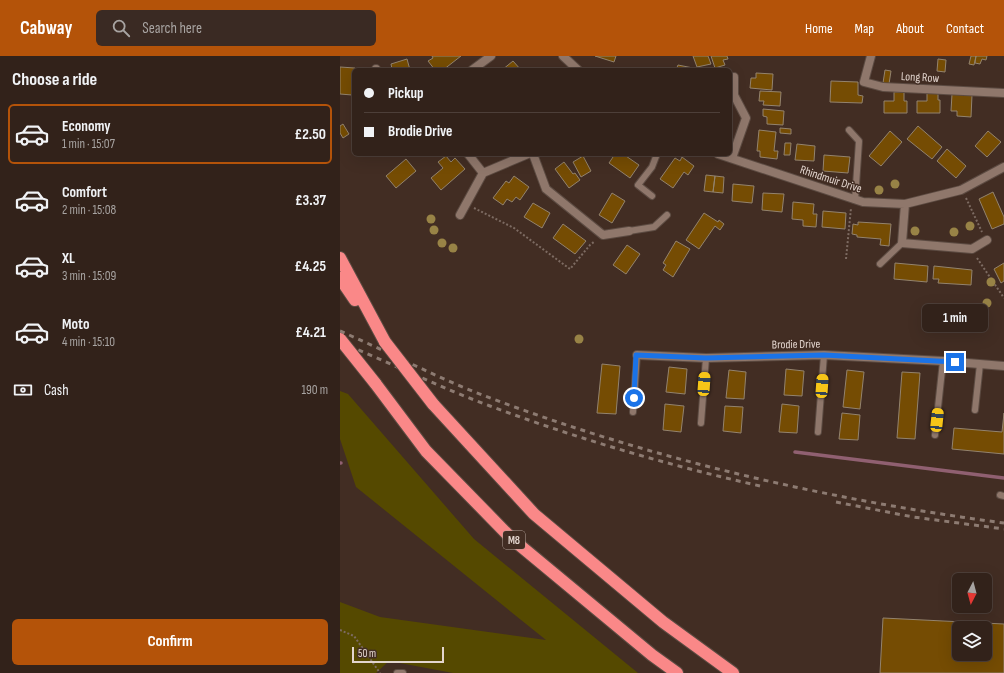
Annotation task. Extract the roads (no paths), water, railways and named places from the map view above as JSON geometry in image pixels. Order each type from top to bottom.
[{"type":"highway","points":[[340,258],[384,342]]},
{"type":"highway","points":[[340,278],[384,342],[433,404],[534,514],[664,622],[733,673]]},
{"type":"highway","name":"M8","points":[[340,339],[426,450],[511,538],[652,655],[677,673]]},
{"type":"street","points":[[475,68],[491,56]]},
{"type":"street","points":[[563,56],[576,68]]},
{"type":"street","name":"Long Row","points":[[871,56],[864,82],[883,88],[1004,93]]},
{"type":"street","points":[[732,158],[746,118],[734,95],[734,77]]},
{"type":"street","points":[[470,156],[483,173]]},
{"type":"street","points":[[460,215],[483,173],[523,156]]},
{"type":"street","points":[[534,156],[546,189],[603,235],[629,231]]},
{"type":"street","name":"Rhindmuir Drive","points":[[725,156],[863,202],[905,204],[962,190],[1004,167]]},
{"type":"street","points":[[905,204],[902,243],[972,249],[986,240]]},
{"type":"street","name":"Brodie Drive","points":[[636,355],[706,358],[824,355],[943,361],[1004,366]]},
{"type":"lane","points":[[849,130],[859,140],[853,199]]},
{"type":"lane","points":[[652,196],[638,185],[652,167],[656,156]]},
{"type":"lane","points":[[629,231],[654,228],[667,214]]},
{"type":"lane","points":[[880,264],[902,243]]},
{"type":"lane","points":[[633,412],[636,355]]},
{"type":"lane","points":[[818,432],[824,355]]},
{"type":"lane","points":[[701,423],[706,358]]},
{"type":"lane","points":[[935,435],[943,361]]},
{"type":"lane","points":[[975,410],[980,364]]},
{"type":"lane","points":[[397,673],[403,673]]},
{"type":"waterway","points":[[795,452],[1004,478]]},
{"type":"railway","points":[[340,331],[474,392],[555,421],[618,441],[745,476],[809,490],[874,503],[1004,523]]},
{"type":"railway","points":[[340,342],[471,399],[523,418],[657,460],[760,486]]},
{"type":"railway","points":[[836,502],[913,517],[1004,529]]}]
